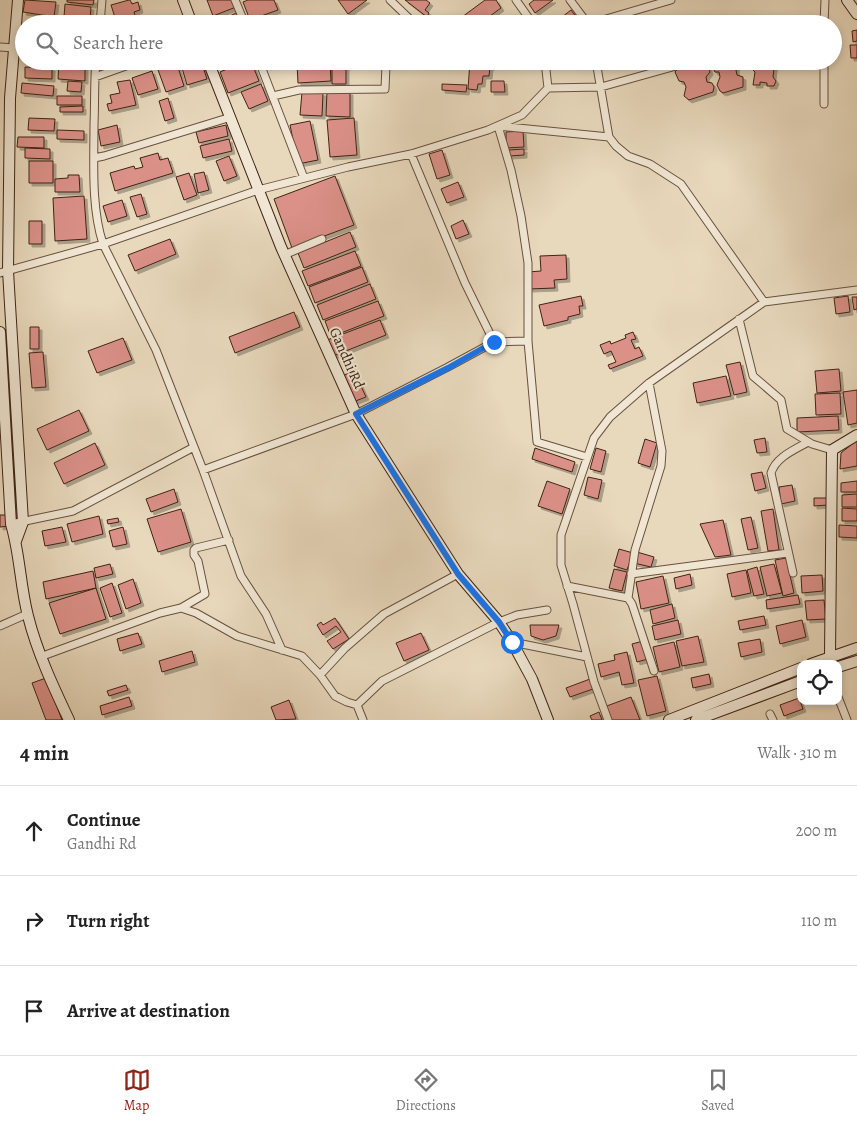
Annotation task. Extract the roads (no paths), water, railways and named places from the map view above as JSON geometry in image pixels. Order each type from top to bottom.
[{"type":"street","points":[[17,15],[18,0]]},
{"type":"street","points":[[101,15],[102,0]]},
{"type":"street","points":[[183,0],[189,15]]},
{"type":"street","points":[[235,0],[241,15]]},
{"type":"street","points":[[390,0],[405,14]]},
{"type":"street","points":[[516,0],[527,15]]},
{"type":"street","points":[[570,0],[581,15]]},
{"type":"street","points":[[824,15],[825,0]]},
{"type":"street","points":[[847,0],[857,14]]},
{"type":"street","points":[[619,15],[666,1]]},
{"type":"street","points":[[15,36],[10,98],[4,272],[13,471],[11,524],[16,541],[27,614],[40,657],[69,720]]},
{"type":"street","points":[[0,47],[14,48]]},
{"type":"street","points":[[95,70],[94,158],[99,232],[103,244],[156,350],[242,576],[266,614],[282,650]]},
{"type":"street","points":[[95,77],[115,70]]},
{"type":"street","name":"Gandhi Rd","points":[[212,70],[284,255],[356,414],[458,574],[499,622],[512,642],[532,679],[548,720]]},
{"type":"street","points":[[262,70],[304,178]]},
{"type":"street","points":[[272,96],[299,90],[385,89],[384,70]]},
{"type":"street","points":[[546,70],[548,88]]},
{"type":"street","points":[[597,70],[609,137],[628,156],[650,164],[681,184],[764,302]]},
{"type":"street","points":[[4,272],[103,244],[258,190],[348,167],[411,154],[498,126],[522,115],[548,88],[600,87],[661,70]]},
{"type":"street","points":[[824,70],[824,104]]},
{"type":"street","points":[[94,158],[231,118]]},
{"type":"street","points":[[498,126],[609,137]]},
{"type":"street","points":[[498,126],[511,170],[521,216],[528,263],[528,341],[537,442],[587,458]]},
{"type":"street","points":[[411,154],[465,283],[494,342]]},
{"type":"street","points":[[284,255],[322,239]]},
{"type":"street","points":[[608,720],[594,682],[560,565],[561,535],[594,438],[610,417],[649,383],[764,302],[857,290]]},
{"type":"street","points":[[739,319],[753,376],[781,400],[788,429],[808,442],[832,450]]},
{"type":"street","points":[[0,332],[13,471],[23,522],[16,541]]},
{"type":"street","points":[[203,470],[356,414],[448,368],[494,342],[528,341]]},
{"type":"street","points":[[649,383],[662,450],[661,466],[635,550],[628,598],[632,604],[654,671]]},
{"type":"street","points":[[832,450],[857,434]]},
{"type":"street","points":[[793,573],[771,473],[773,466],[782,457],[808,442]]},
{"type":"street","points":[[11,524],[73,511],[194,447]]},
{"type":"street","points":[[832,450],[830,660],[857,648]]},
{"type":"street","points":[[40,657],[160,613],[181,608],[205,594],[198,561],[193,553],[194,550],[229,540]]},
{"type":"street","points":[[632,574],[788,553]]},
{"type":"street","points":[[320,675],[345,648],[384,614],[458,574]]},
{"type":"street","points":[[567,586],[628,598]]},
{"type":"street","points":[[181,608],[196,613],[238,636],[302,656],[320,675],[335,696],[357,705]]},
{"type":"street","points":[[357,705],[382,681],[499,622],[517,615],[547,610]]},
{"type":"street","points":[[0,626],[27,614]]},
{"type":"street","points":[[512,642],[587,657]]},
{"type":"street","points":[[842,667],[857,661]]},
{"type":"street","points":[[669,720],[797,670]]},
{"type":"street","points":[[696,720],[797,682]]},
{"type":"street","points":[[357,705],[363,720]]},
{"type":"street","points":[[841,705],[847,720]]}]
